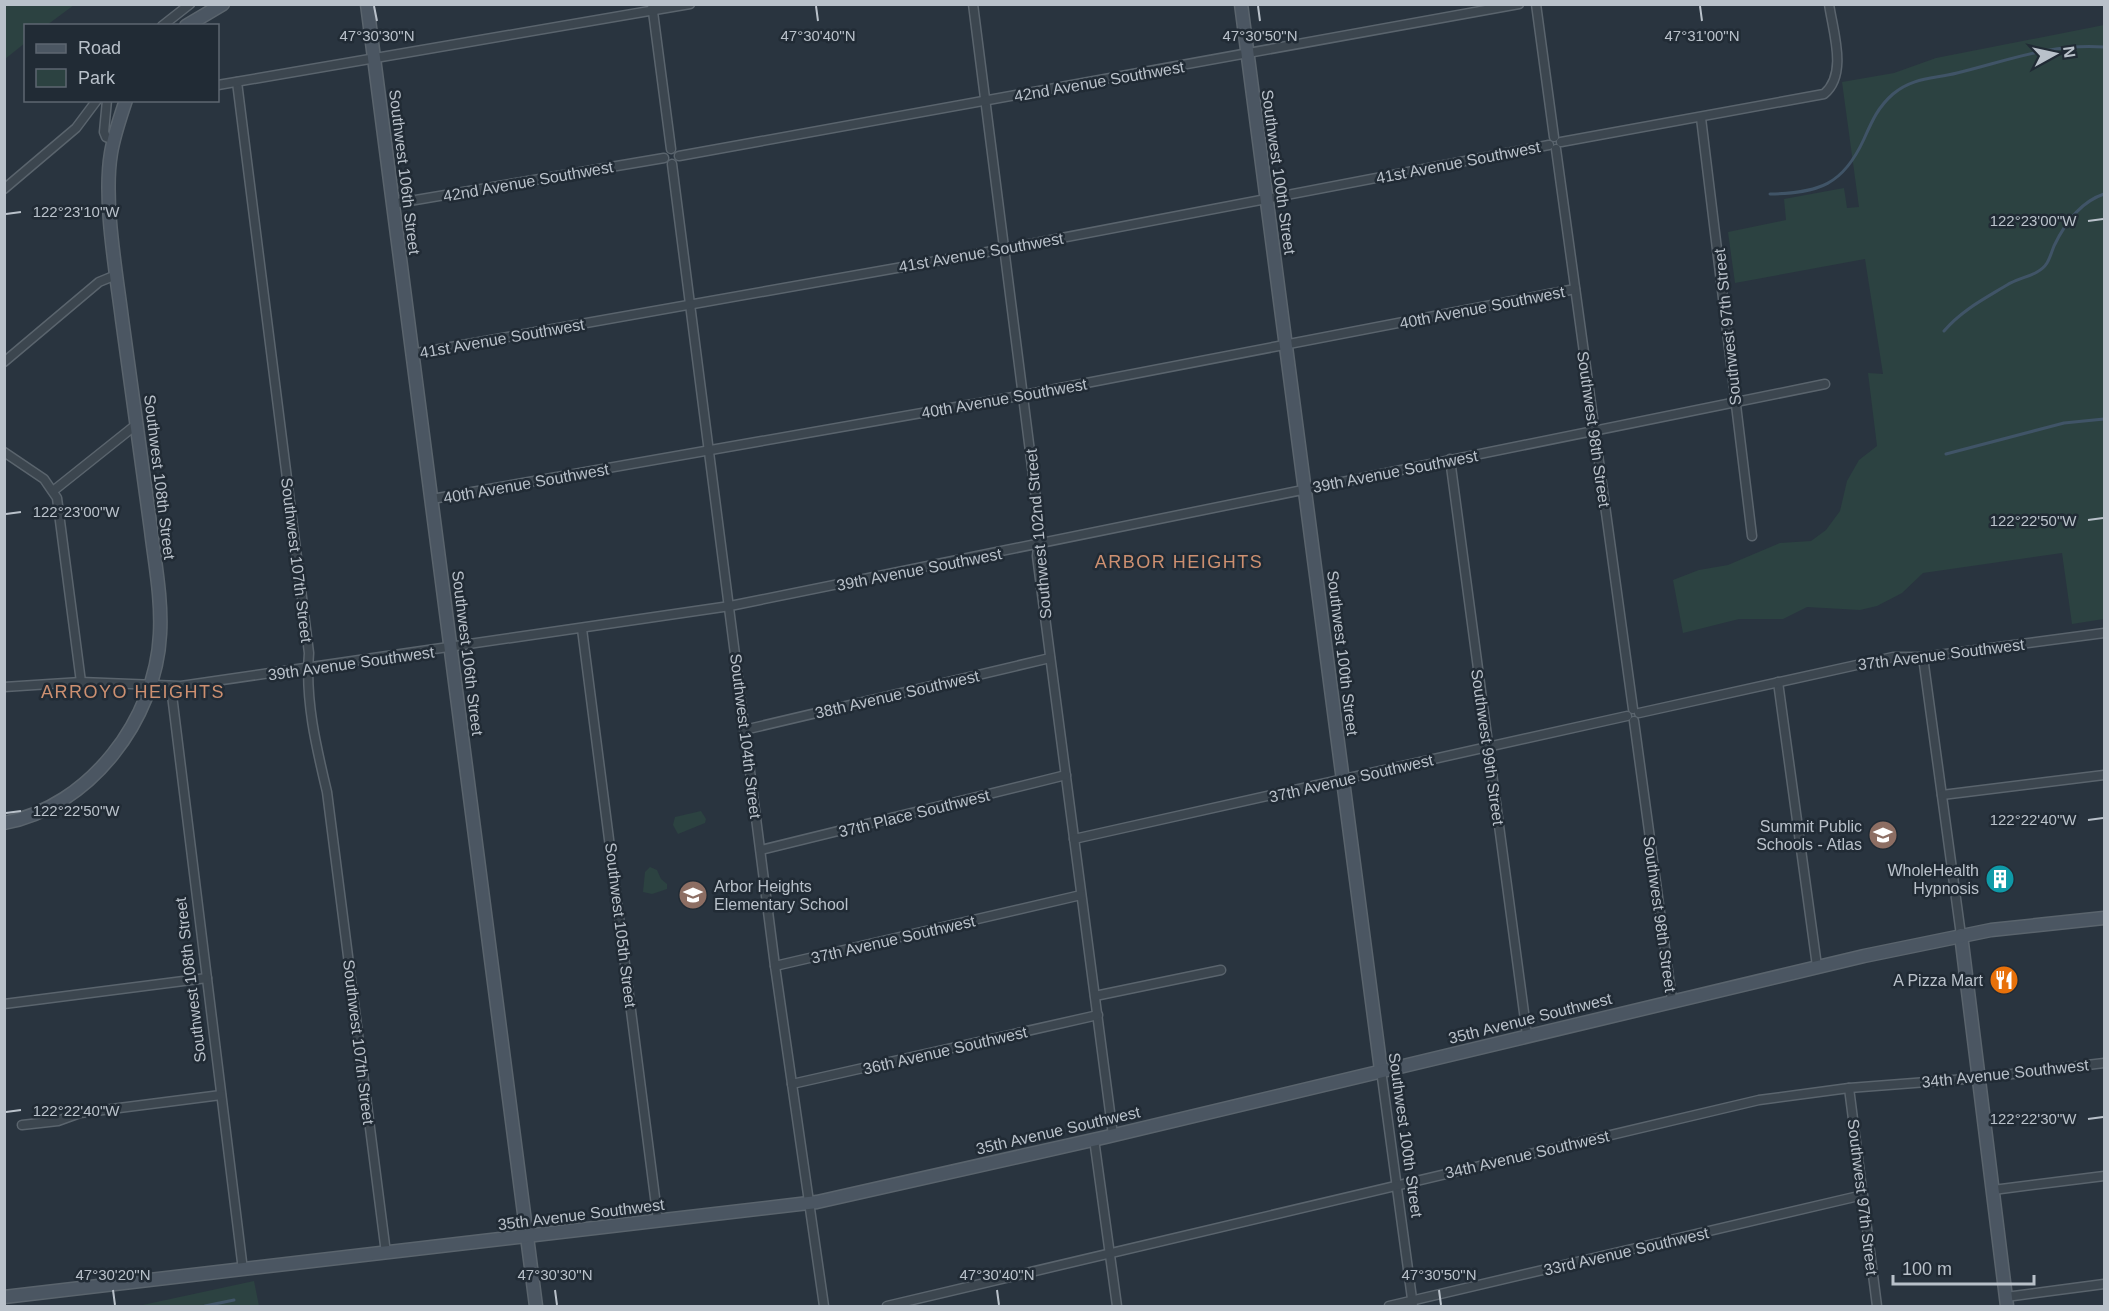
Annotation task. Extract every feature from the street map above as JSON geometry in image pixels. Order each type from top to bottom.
[{"type":"street","points":[[165,24],[190,4]]},
{"type":"street","points":[[189,24],[223,4]]},
{"type":"street","name":"Southwest 106th Street","points":[[367,4],[536,1306]]},
{"type":"street","points":[[219,85],[652,8],[690,4]]},
{"type":"street","name":"Southwest 102nd Street","points":[[973,4],[1040,530],[1036,556],[1113,1135]]},
{"type":"street","name":"Southwest 100th Street","points":[[1241,4],[1413,1304]]},
{"type":"street","name":"42nd Avenue Southwest","points":[[679,156],[1519,4]]},
{"type":"street","name":"Southwest 98th Street","points":[[1536,4],[1672,1000]]},
{"type":"street","name":"41st Avenue Southwest","points":[[411,354],[1004,249],[1555,143],[1824,94],[1835,82],[1838,69],[1832,5]]},
{"type":"street","points":[[652,8],[671,149],[679,156],[677,162],[672,164],[667,163],[664,158],[665,152],[671,149]]},
{"type":"street","name":"Southwest 107th Street","points":[[237,82],[309,653],[307,670],[315,740],[327,792],[386,1252]]},
{"type":"street","points":[[4,189],[76,128],[96,102]]},
{"type":"street","points":[[107,102],[104,132],[106,137],[114,140]]},
{"type":"street","name":"Southwest 108th Street","points":[[4,823],[17,821],[57,804],[92,777],[131,728],[152,683],[158,654],[160,613],[116,275],[109,174],[114,140],[125,102]]},
{"type":"street","name":"Southwest 97th Street","points":[[1701,118],[1752,536]]},
{"type":"street","name":"42nd Avenue Southwest","points":[[392,204],[664,158]]},
{"type":"street","name":"Southwest 104th Street","points":[[672,164],[775,966],[824,1306]]},
{"type":"street","points":[[4,362],[99,282],[116,275]]},
{"type":"street","name":"40th Avenue Southwest","points":[[432,499],[1024,395],[1575,289]]},
{"type":"street","name":"39th Avenue Southwest","points":[[4,687],[81,682],[152,683],[171,687],[307,670],[730,606],[1825,384]]},
{"type":"street","points":[[53,491],[137,424]]},
{"type":"street","points":[[4,452],[44,479],[53,491],[60,509],[81,682]]},
{"type":"street","name":"Southwest 99th Street","points":[[1450,459],[1527,1035]]},
{"type":"street","name":"Southwest 105th Street","points":[[582,629],[658,1221]]},
{"type":"street","name":"37th Avenue Southwest","points":[[1074,839],[1893,657],[1923,657],[2104,633]]},
{"type":"street","points":[[1923,657],[2007,1302],[2104,1284]]},
{"type":"street","name":"38th Avenue Southwest","points":[[744,730],[1050,658]]},
{"type":"street","points":[[1778,682],[1817,966]]},
{"type":"street","name":"Southwest 108th Street","points":[[171,687],[243,1270]]},
{"type":"street","points":[[1942,795],[2104,775]]},
{"type":"street","name":"37th Place Southwest","points":[[761,850],[1066,776]]},
{"type":"street","name":"37th Avenue Southwest","points":[[775,966],[1081,895]]},
{"type":"street","name":"35th Avenue Southwest","points":[[4,1297],[810,1203],[1113,1135],[1817,966],[1960,935],[2104,918]]},
{"type":"street","points":[[1095,996],[1221,970]]},
{"type":"street","points":[[4,1004],[207,978]]},
{"type":"street","name":"36th Avenue Southwest","points":[[792,1084],[1098,1015]]},
{"type":"street","name":"34th Avenue Southwest","points":[[887,1306],[1759,1100],[1849,1088],[1979,1078],[2104,1063]]},
{"type":"street","name":"Southwest 97th Street","points":[[1849,1088],[1877,1306]]},
{"type":"street","points":[[22,1125],[58,1121],[80,1113],[221,1095]]},
{"type":"street","points":[[1094,1139],[1117,1306]]},
{"type":"street","points":[[1993,1190],[2104,1176]]},
{"type":"street","name":"33rd Avenue Southwest","points":[[1389,1306],[1413,1304],[1863,1196]]},
{"type":"green space","points":[[5,4],[74,5],[48,24],[24,24],[24,44],[5,59]]},
{"type":"green space","points":[[2104,25],[2104,619],[2072,624],[2062,553],[1923,573],[1902,593],[1877,606],[1860,610],[1807,607],[1783,619],[1739,619],[1683,633],[1673,580],[1699,570],[1728,565],[1780,543],[1811,541],[1826,530],[1840,511],[1847,481],[1859,460],[1877,446],[1868,373],[1883,374],[1865,259],[1735,283],[1728,232],[1786,220],[1784,199],[1844,188],[1847,208],[1859,207],[1842,82],[1894,73],[1936,58]]},
{"type":"green space","points":[[701,811],[706,819],[705,823],[678,834],[673,825],[675,817]]},
{"type":"green space","points":[[650,867],[657,870],[661,879],[667,884],[667,889],[652,894],[643,892],[645,872]]},
{"type":"green space","points":[[254,1281],[259,1306],[138,1306]]},
{"type":"waterway","points":[[1770,194],[1816,188],[1838,176],[1856,155],[1879,109],[1893,94],[1908,84],[2047,50],[2085,46],[2104,47]]},
{"type":"waterway","points":[[1944,331],[1958,317],[1982,300],[2012,282],[2039,271],[2048,261],[2058,237],[2074,214],[2088,202],[2104,194]]},
{"type":"waterway","points":[[1946,454],[2064,423],[2104,419]]},
{"type":"waterway","points":[[205,1306],[234,1300]]},
{"type":"place","name":"Summit Public Schools - Atlas","points":[[1883,835]]},
{"type":"place","name":"WholeHealth Hypnosis","points":[[2000,879]]},
{"type":"place","name":"Arbor Heights Elementary School","points":[[693,895]]},
{"type":"place","name":"A Pizza Mart","points":[[2004,980]]},
{"type":"district","name":"ARBOR HEIGHTS","points":[[1179,562]]},
{"type":"district","name":"ARROYO HEIGHTS","points":[[133,692]]}]
